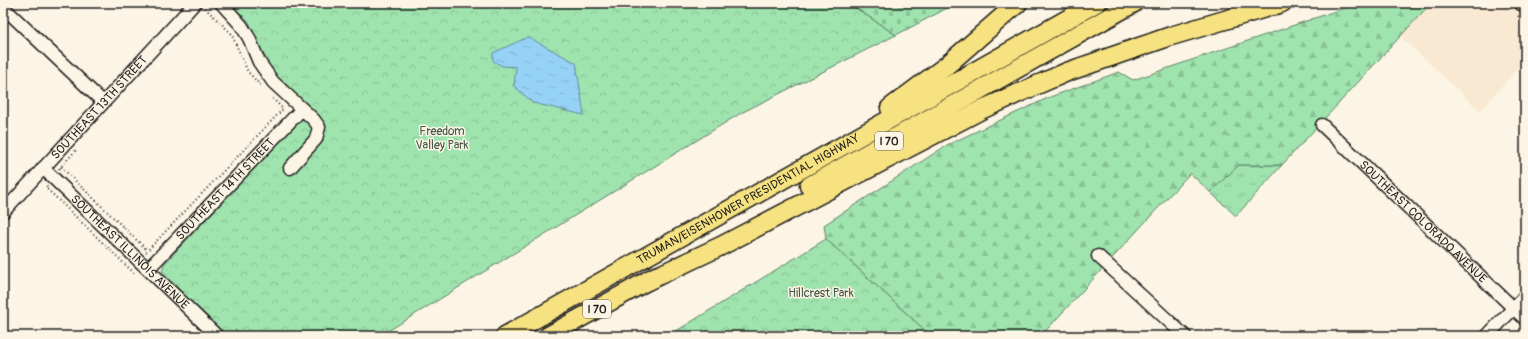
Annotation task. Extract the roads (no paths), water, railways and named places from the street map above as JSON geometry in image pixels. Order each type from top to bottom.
[{"type":"highway","points":[[868,132],[889,109],[946,66],[1018,3]]},
{"type":"highway","name":"TRUMAN/EISENHOWER PRESIDENTIAL HIGHWAY","points":[[505,336],[1096,3]]},
{"type":"highway","name":"TRUMAN/EISENHOWER PRESIDENTIAL HIGHWAY","points":[[548,336],[647,281],[786,199],[1134,3]]},
{"type":"highway","points":[[647,281],[721,246],[983,109],[1030,88],[1067,72],[1171,36],[1282,3]]},
{"type":"street","points":[[221,3],[242,25],[263,70],[272,82],[316,122],[319,133],[316,139],[290,168]]},
{"type":"street","points":[[3,7],[103,102]]},
{"type":"street","name":"SOUTHEAST 13TH STREET","points":[[3,212],[103,102],[197,8]]},
{"type":"street","name":"SOUTHEAST 14TH STREET","points":[[148,269],[302,109]]},
{"type":"street","name":"SOUTHEAST COLORADO AVENUE","points":[[1322,124],[1525,319]]},
{"type":"street","name":"SOUTHEAST ILLINOIS AVENUE","points":[[43,168],[217,336]]},
{"type":"street","points":[[1098,256],[1184,336]]},
{"type":"street","points":[[1487,336],[1525,296]]},
{"type":"water","points":[[528,37],[576,63],[584,115],[533,103],[514,86],[516,67],[502,66],[493,61],[493,53]]},
{"type":"park label","name":"Freedom Valley Park","points":[[442,138]]},
{"type":"park label","name":"Hillcrest Park","points":[[821,293]]}]
